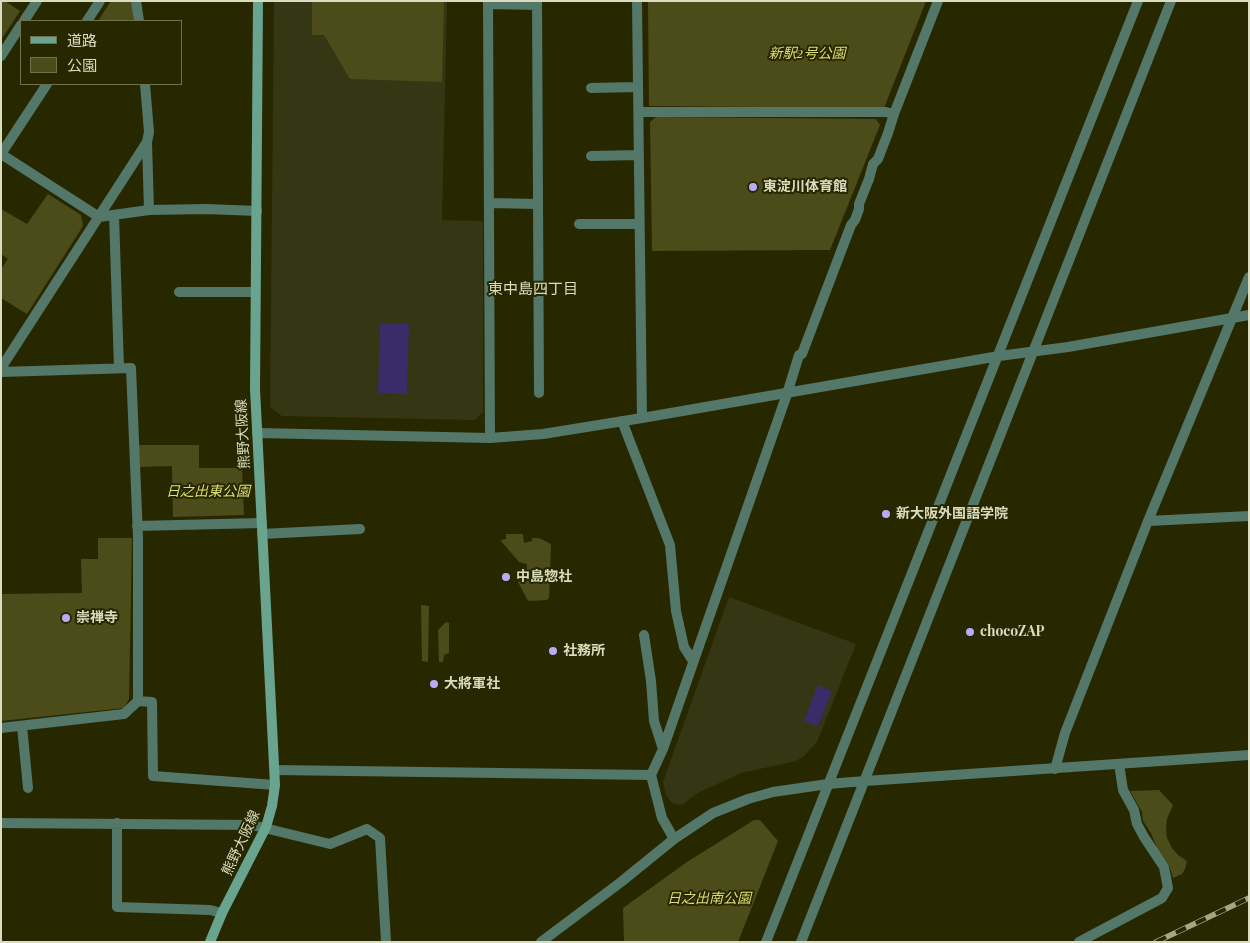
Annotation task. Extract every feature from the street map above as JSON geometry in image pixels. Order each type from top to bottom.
[{"type":"main road","name":"熊野大阪線","points":[[210,942],[222,913],[266,827],[275,785],[255,389],[258,1]]},
{"type":"street","points":[[25,20],[37,1]]},
{"type":"street","points":[[89,20],[100,1]]},
{"type":"street","points":[[136,1],[139,20]]},
{"type":"street","points":[[637,1],[642,418]]},
{"type":"street","points":[[674,839],[662,818],[651,775],[663,749],[799,355],[802,354],[850,225],[855,220],[859,204],[870,179],[873,164],[878,159],[888,134],[938,1]]},
{"type":"street","points":[[766,942],[1138,1]]},
{"type":"street","points":[[801,942],[1171,1]]},
{"type":"street","points":[[490,438],[488,3],[537,3],[538,393]]},
{"type":"street","points":[[1,56],[20,27]]},
{"type":"street","points":[[46,85],[1,154],[99,217],[149,210],[206,209],[257,212]]},
{"type":"street","points":[[145,85],[149,132],[147,142],[149,210]]},
{"type":"street","points":[[591,88],[638,87]]},
{"type":"street","points":[[639,112],[886,112],[894,114]]},
{"type":"street","points":[[138,701],[137,526],[131,368],[2,372],[3,365],[147,142]]},
{"type":"street","points":[[591,156],[639,155]]},
{"type":"street","points":[[490,203],[537,204]]},
{"type":"street","points":[[114,215],[119,368]]},
{"type":"street","points":[[579,224],[639,224]]},
{"type":"street","points":[[1055,769],[1065,733],[1148,521],[1249,276]]},
{"type":"street","points":[[179,292],[255,292]]},
{"type":"street","points":[[257,434],[490,438],[543,434],[1249,315]]},
{"type":"street","points":[[622,421],[670,545],[676,611],[684,647],[693,661]]},
{"type":"street","points":[[1148,521],[1249,516]]},
{"type":"street","points":[[137,526],[262,523]]},
{"type":"street","points":[[262,534],[360,529]]},
{"type":"street","points":[[644,635],[651,681],[654,721],[663,749]]},
{"type":"street","points":[[1,728],[124,714],[138,701],[152,702],[154,776],[275,785]]},
{"type":"street","points":[[22,726],[28,788]]},
{"type":"street","points":[[541,942],[621,882],[674,839],[713,813],[748,799],[773,792],[865,781],[1249,755]]},
{"type":"street","points":[[1079,942],[1162,898],[1168,888],[1164,867],[1144,837],[1137,824],[1134,810],[1122,790],[1119,764]]},
{"type":"street","points":[[275,770],[651,775]]},
{"type":"street","points":[[1,823],[239,824],[266,827],[330,844],[367,829],[380,838],[386,942]]},
{"type":"street","points":[[117,823],[117,907],[210,910],[222,913]]},
{"type":"shaded area","points":[[274,1],[447,1],[442,220],[483,221],[483,412],[475,420],[282,416],[270,407]]},
{"type":"shaded area","points":[[380,324],[409,324],[407,394],[378,393]]},
{"type":"shaded area","points":[[729,597],[856,644],[817,742],[804,756],[796,761],[741,773],[696,794],[682,805],[672,803],[666,795],[663,782]]},
{"type":"shaded area","points":[[818,685],[832,691],[818,726],[804,721]]},
{"type":"green space","points":[[1,1],[5,1],[20,11],[1,40]]},
{"type":"green space","points":[[111,1],[132,1],[134,20],[99,20]]},
{"type":"green space","points":[[312,1],[444,1],[442,82],[350,79],[324,35],[312,35]]},
{"type":"green space","name":"新駅2号公園","points":[[648,1],[926,1],[884,108],[649,106]]},
{"type":"green space","name":"東淀川体育館","points":[[656,117],[876,119],[880,125],[830,250],[652,251],[650,122]]},
{"type":"green space","points":[[48,194],[81,215],[83,226],[27,314],[1,298],[1,269],[8,259],[1,254],[1,209],[27,224]]},
{"type":"green space","name":"日之出東公園","points":[[138,445],[199,445],[199,468],[242,468],[244,515],[173,517],[172,466],[140,467]]},
{"type":"green space","points":[[506,534],[523,534],[524,543],[532,541],[532,538],[539,538],[551,544],[549,598],[547,600],[529,601],[527,599],[518,582],[526,580],[527,564],[519,562],[501,541],[506,539]]},
{"type":"green space","points":[[98,538],[132,538],[129,699],[124,708],[1,721],[1,594],[82,593],[81,559],[98,559]]},
{"type":"green space","points":[[421,605],[429,606],[428,662],[422,661]]},
{"type":"green space","points":[[446,622],[449,623],[449,653],[444,655],[443,662],[439,662],[438,630]]},
{"type":"green space","points":[[1159,790],[1173,805],[1167,819],[1167,838],[1178,855],[1187,861],[1182,874],[1173,878],[1169,865],[1157,848],[1151,833],[1143,821],[1142,812],[1130,791]]},
{"type":"green space","name":"日之出南公園","points":[[754,820],[760,820],[778,841],[738,942],[624,942],[623,908],[687,862]]},
{"type":"railway","points":[[1156,942],[1249,898]]},
{"type":"place","name":"東淀川体育館","points":[[753,187]]},
{"type":"place","name":"新大阪外国語学院","points":[[886,514]]},
{"type":"place","name":"中島惣社","points":[[506,577]]},
{"type":"place","name":"崇禅寺","points":[[66,618]]},
{"type":"place","name":"chocoZAP","points":[[970,632]]},
{"type":"place","name":"社務所","points":[[553,651]]},
{"type":"place","name":"大將軍社","points":[[434,684]]},
{"type":"district","name":"東中島四丁目","points":[[533,289]]}]
